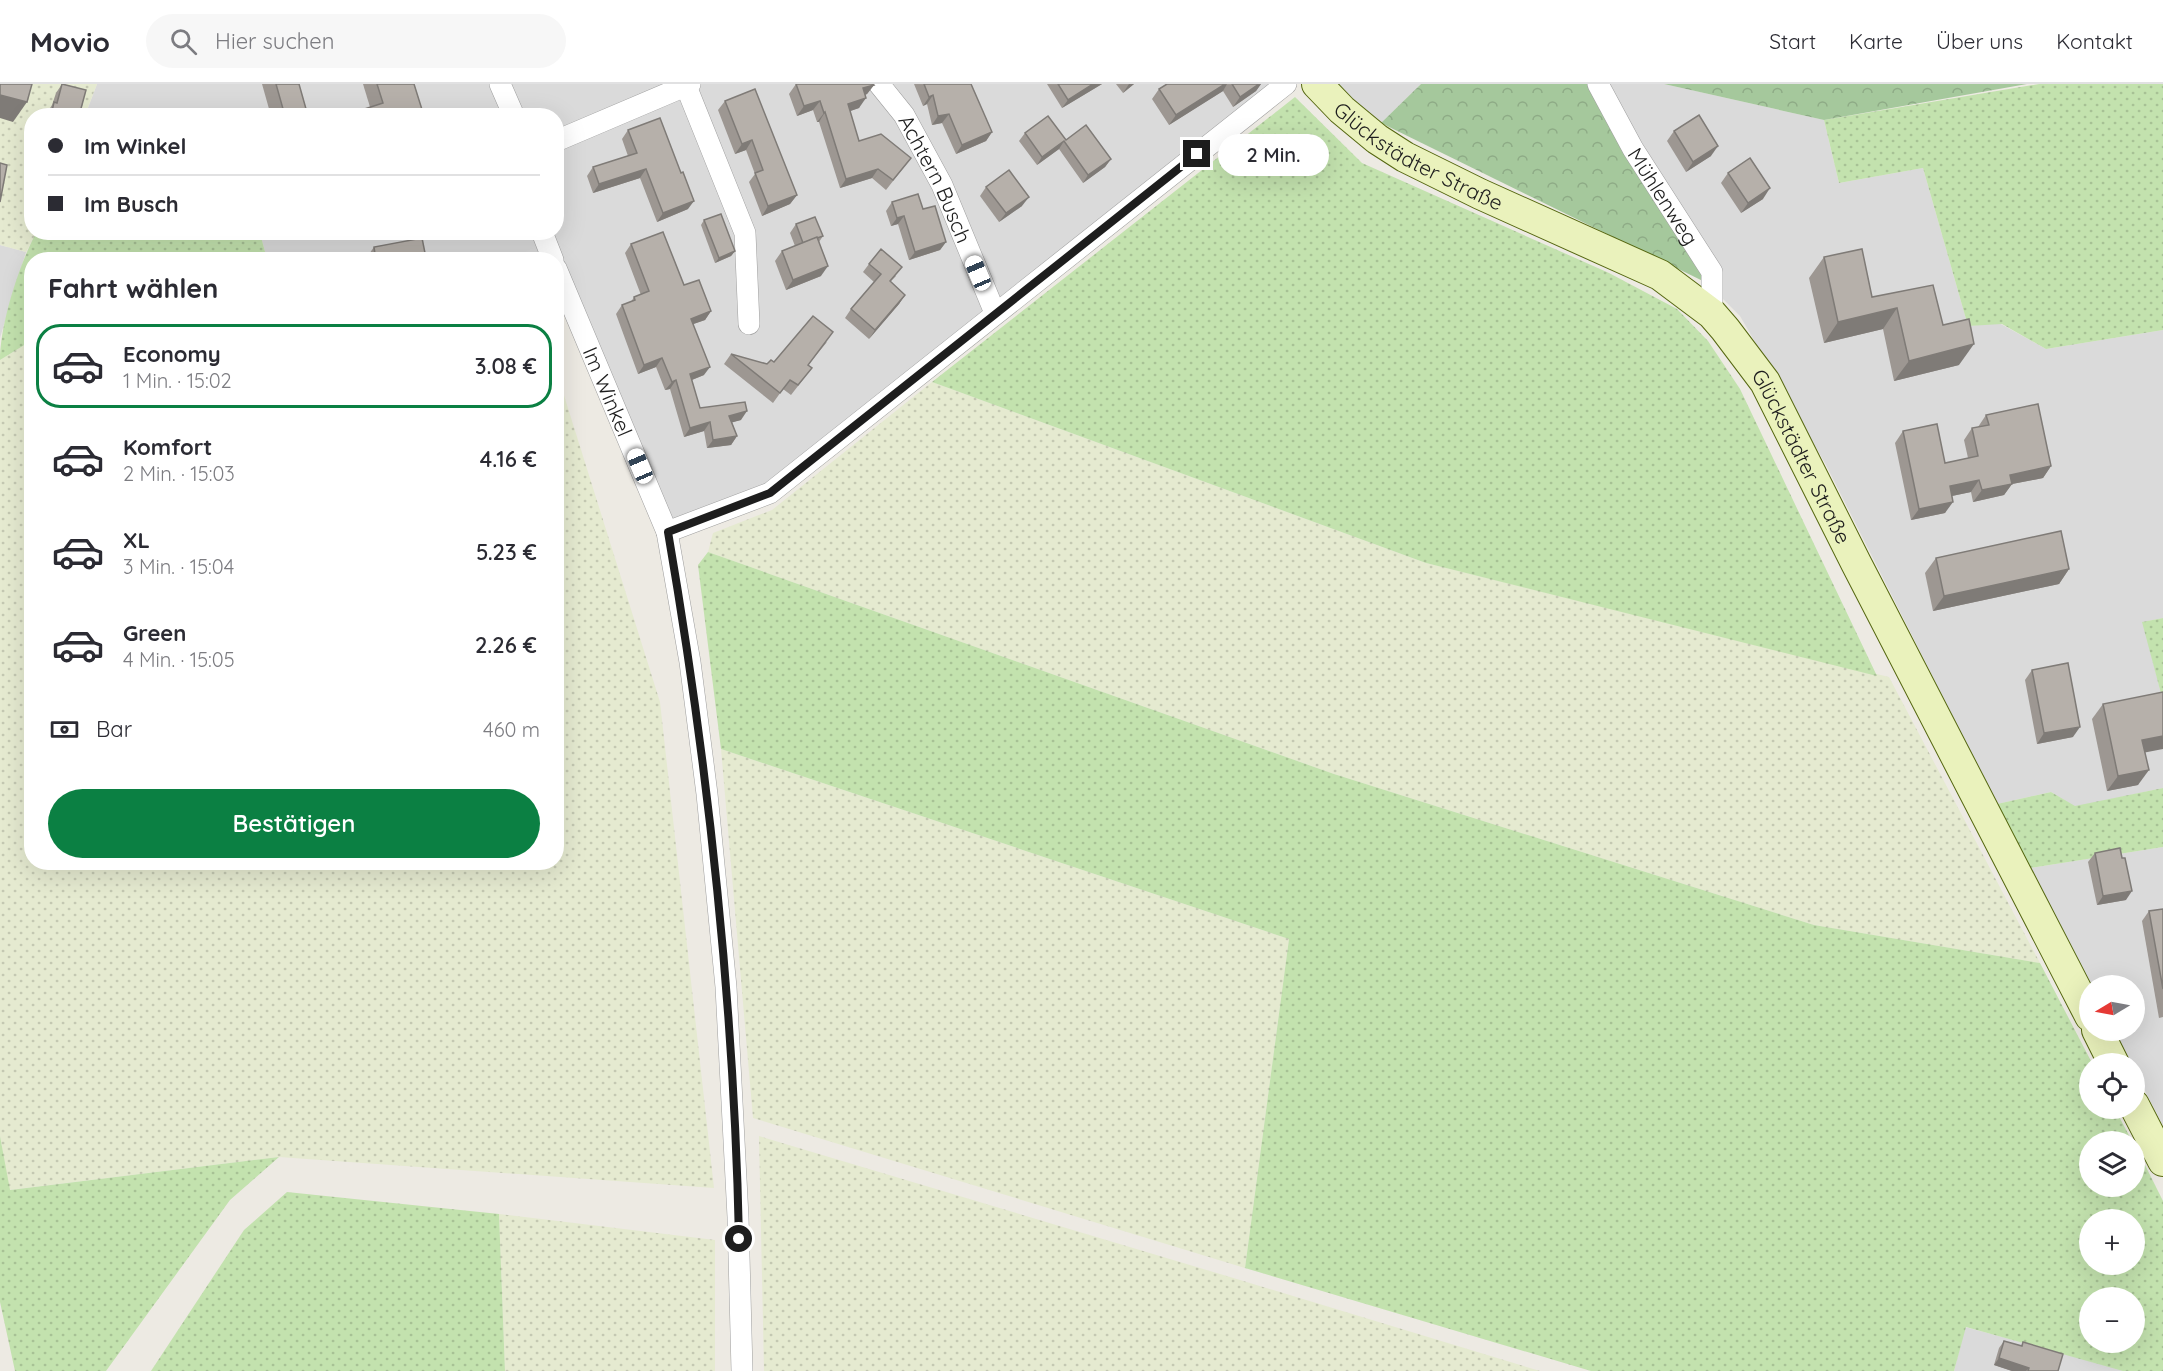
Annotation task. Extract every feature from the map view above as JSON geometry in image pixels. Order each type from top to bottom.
[{"type":"street","points":[[501,84],[511,108]]},
{"type":"street","name":"Achtern Busch","points":[[879,84],[904,115],[942,185],[995,313]]},
{"type":"street","points":[[668,532],[770,493],[1286,84]]},
{"type":"street","name":"Glückstädter Straße","points":[[1317,84],[1359,125],[1405,157],[1480,194],[1660,275],[1712,314],[1765,382],[2079,995]]},
{"type":"street","name":"Mühlenweg","points":[[1598,84],[1633,149],[1712,272],[1712,314]]},
{"type":"street","points":[[564,138],[688,85],[745,233],[749,324]]},
{"type":"street","name":"Im Winkel","points":[[564,287],[668,532],[690,662],[706,783],[726,987],[738,1217],[742,1371]]},
{"type":"street","points":[[2141,1119],[2163,1161]]},
{"type":"shaded area","points":[[97,84],[1276,84],[769,487],[672,526],[564,283],[564,252],[265,252],[262,240],[564,240],[564,108],[88,108]]},
{"type":"shaded area","points":[[1310,84],[1421,84],[1381,123]]},
{"type":"shaded area","points":[[1606,84],[1664,84],[1824,120],[1839,183],[1923,168],[1968,326],[1999,323],[2046,349],[2163,330],[2163,618],[2143,622],[2163,701],[2163,788],[2075,807],[2051,792],[1997,804],[1826,465],[1740,316],[1707,283]]},
{"type":"shaded area","points":[[0,245],[26,252],[24,252],[0,338]]},
{"type":"shaded area","points":[[2163,847],[2163,1126],[2145,1091],[2145,1053],[2126,1053],[2119,1041],[2145,1041],[2145,975],[2086,975],[2030,868]]},
{"type":"shaded area","points":[[1965,1327],[2129,1371],[1954,1371]]},
{"type":"green space","points":[[0,84],[97,84],[88,108],[24,108],[24,240],[32,240],[26,252],[0,245]]},
{"type":"green space","points":[[1421,84],[1606,84],[1707,283],[1381,123]]},
{"type":"green space","points":[[1664,84],[2027,84],[1824,120]]},
{"type":"green space","points":[[2039,84],[2163,84],[2163,330],[2046,349],[2002,324],[1968,326],[1923,168],[1839,183],[1824,120]]},
{"type":"green space","points":[[1295,97],[1362,163],[1609,273],[1677,309],[1708,341],[1740,389],[1877,676],[1426,563],[932,382]]},
{"type":"green space","points":[[33,240],[262,240],[265,252],[27,252]]},
{"type":"green space","points":[[24,259],[24,345],[0,360],[3,329]]},
{"type":"green space","points":[[24,345],[24,870],[564,870],[564,395],[660,702],[714,1188],[279,1157],[9,1190],[0,1136],[0,360]]},
{"type":"green space","points":[[932,382],[1426,563],[1889,677],[2040,963],[1814,925],[1334,774],[708,552],[713,533],[772,510]]},
{"type":"green space","points":[[708,552],[1334,774],[1814,925],[2040,963],[2087,1053],[2079,1053],[2079,1119],[2120,1119],[2127,1131],[2079,1131],[2079,1197],[2145,1197],[2145,1165],[2163,1201],[2163,1371],[2123,1371],[1966,1327],[1954,1371],[1591,1371],[1245,1268],[1289,939],[721,749],[698,565]]},
{"type":"green space","points":[[2163,618],[2163,701],[2142,622]]},
{"type":"green space","points":[[721,749],[1289,939],[1245,1268],[753,1118]]},
{"type":"green space","points":[[2163,788],[2163,847],[2030,868],[1997,804],[2051,792],[2075,806]]},
{"type":"green space","points":[[0,1136],[10,1190],[279,1157],[230,1200],[106,1371],[15,1371],[0,1302]]},
{"type":"green space","points":[[759,1136],[1240,1280],[1540,1371],[764,1371]]},
{"type":"green space","points":[[287,1192],[499,1214],[505,1371],[151,1371],[244,1230]]},
{"type":"green space","points":[[499,1214],[715,1240],[715,1371],[505,1371]]},
{"type":"building","points":[[0,84],[32,84],[27,102],[0,95]]},
{"type":"building","points":[[62,84],[86,90],[81,108],[53,108],[54,102],[57,103]]},
{"type":"building","points":[[276,84],[299,84],[306,108],[283,108]]},
{"type":"building","points":[[377,84],[414,84],[422,108],[368,108],[383,103]]},
{"type":"building","points":[[796,84],[873,84],[863,88],[866,98],[848,104],[859,141],[881,134],[911,158],[893,180],[878,169],[846,179],[820,101],[804,106]]},
{"type":"building","points":[[924,84],[971,84],[992,132],[962,145],[949,114],[938,116],[933,95],[929,97]]},
{"type":"building","points":[[1058,84],[1093,84],[1068,100]]},
{"type":"building","points":[[1167,84],[1225,84],[1176,115],[1159,89]]},
{"type":"building","points":[[1232,84],[1259,84],[1240,97]]},
{"type":"building","points":[[755,89],[797,195],[768,206],[755,173],[763,170],[752,140],[742,144],[725,101]]},
{"type":"building","points":[[1699,115],[1718,146],[1693,162],[1674,131]]},
{"type":"building","points":[[1048,116],[1066,140],[1086,125],[1111,159],[1088,175],[1064,141],[1042,157],[1025,133]]},
{"type":"building","points":[[660,118],[694,201],[663,213],[646,169],[599,184],[593,167],[637,153],[628,130]]},
{"type":"building","points":[[1750,158],[1770,188],[1748,203],[1728,173]]},
{"type":"building","points":[[0,163],[7,165],[0,202]]},
{"type":"building","points":[[1009,170],[1029,197],[1006,213],[986,187]]},
{"type":"building","points":[[918,194],[923,209],[935,206],[946,242],[915,252],[904,216],[897,218],[892,202]]},
{"type":"building","points":[[721,214],[735,251],[719,258],[704,220]]},
{"type":"building","points":[[815,217],[823,236],[803,243],[796,224]]},
{"type":"building","points":[[663,232],[684,285],[699,280],[711,311],[691,319],[710,367],[690,374],[700,408],[745,402],[747,411],[729,416],[737,436],[713,440],[710,422],[690,428],[676,380],[672,382],[662,358],[644,365],[622,305],[649,291],[631,244]]},
{"type":"building","points":[[817,237],[828,266],[793,280],[782,251]]},
{"type":"building","points":[[422,240],[425,252],[375,252],[374,247]]},
{"type":"building","points":[[881,249],[902,267],[890,281],[905,295],[875,330],[851,309],[881,274],[869,264]]},
{"type":"building","points":[[1862,249],[1872,297],[1933,285],[1943,325],[1969,319],[1974,344],[1909,361],[1897,308],[1838,322],[1824,257]]},
{"type":"building","points":[[813,316],[833,332],[808,365],[812,368],[798,385],[790,380],[780,393],[731,354],[767,364],[771,360],[774,362]]},
{"type":"building","points":[[2038,404],[2051,466],[2010,475],[2012,484],[1982,490],[1979,480],[1950,486],[1953,502],[1919,509],[1903,431],[1937,424],[1945,463],[1978,456],[1972,428],[1989,425],[1986,415]]},
{"type":"building","points":[[2061,531],[2069,569],[1944,596],[1936,558]]},
{"type":"building","points":[[2068,663],[2080,727],[2044,733],[2032,670]]},
{"type":"building","points":[[2163,692],[2163,736],[2142,740],[2149,770],[2118,776],[2103,704]]},
{"type":"building","points":[[2120,848],[2122,858],[2125,858],[2132,891],[2103,896],[2095,853]]},
{"type":"building","points":[[2163,909],[2163,989],[2149,911]]},
{"type":"building","points":[[2004,1341],[2022,1346],[2023,1342],[2063,1354],[2058,1371],[2028,1371],[2029,1368],[1999,1358]]},
{"type":"route","points":[[739,1239],[726,987],[707,794],[690,662],[668,532],[770,493],[1197,154]]}]
